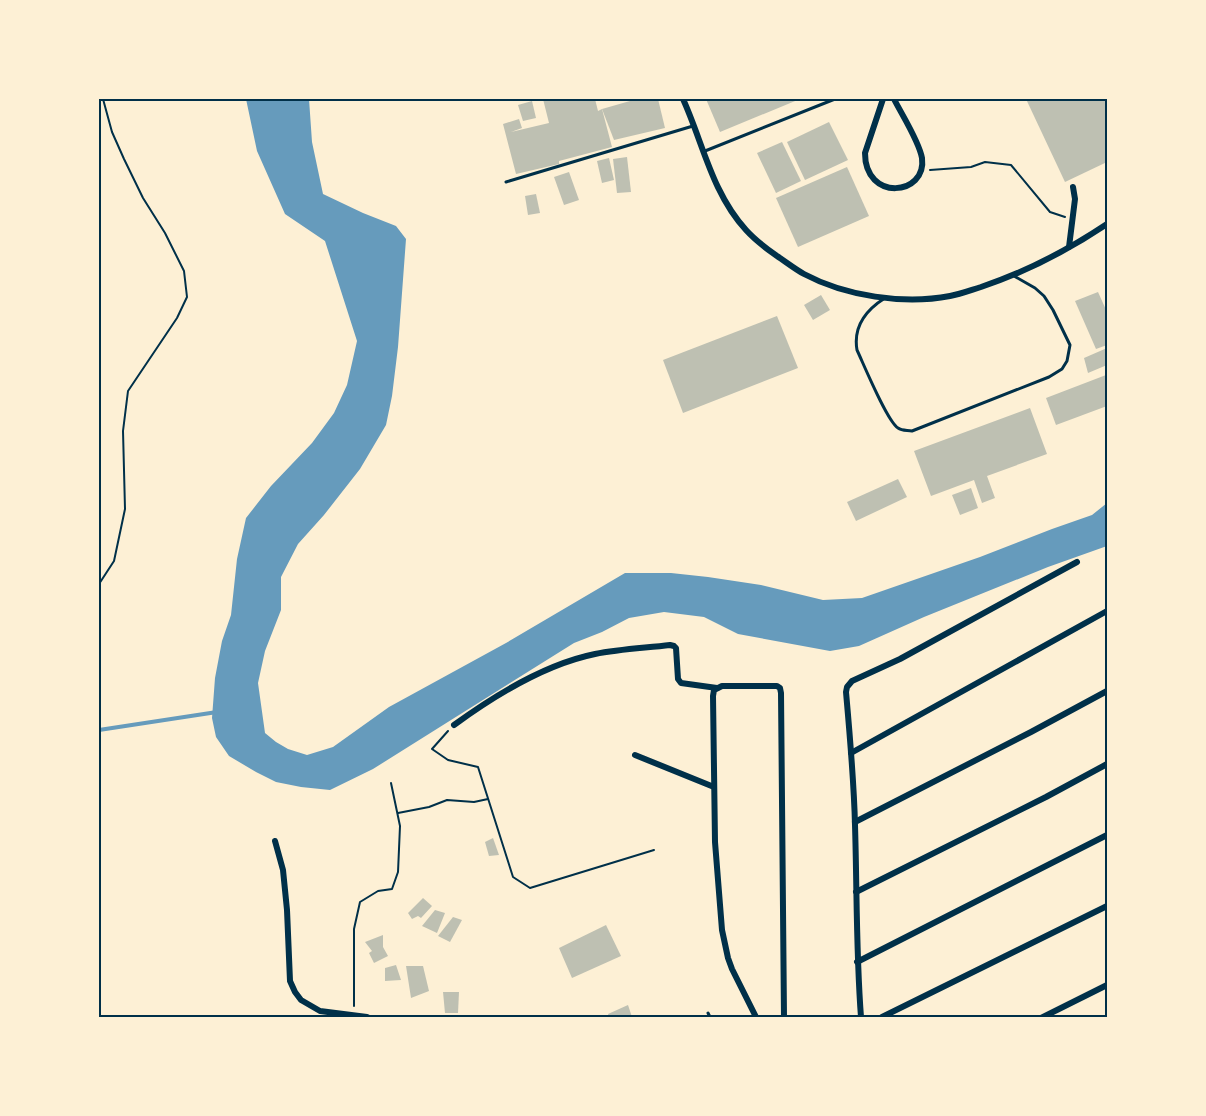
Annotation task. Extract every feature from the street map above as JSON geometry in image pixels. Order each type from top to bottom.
[{"type":"street","points":[[683,99],[712,176],[746,230],[766,249],[804,274],[837,287],[872,296],[918,300],[952,296],[1028,269],[1107,224]]},
{"type":"street","points":[[883,99],[865,153],[865,162],[877,183],[891,189],[902,188],[914,182],[921,170],[922,159],[894,99]]},
{"type":"street","points":[[1069,247],[1075,199],[1073,187]]},
{"type":"street","points":[[861,1017],[857,962],[855,822],[847,687],[852,681],[900,659],[1077,562]]},
{"type":"street","points":[[851,753],[1107,611]]},
{"type":"street","points":[[454,725],[509,688],[573,661],[595,654],[670,645],[676,648],[678,679],[681,683],[719,687],[777,686],[780,688],[784,1017]]},
{"type":"street","points":[[719,687],[714,690],[713,696],[714,787],[715,842],[722,930],[732,969],[756,1017]]},
{"type":"street","points":[[855,822],[1107,691]]},
{"type":"street","points":[[635,755],[714,787]]},
{"type":"street","points":[[856,892],[1107,764]]},
{"type":"street","points":[[857,962],[1107,835]]},
{"type":"street","points":[[275,841],[283,870],[290,981],[295,992],[301,1000],[320,1011],[366,1017]]},
{"type":"street","points":[[882,1017],[1107,906]]},
{"type":"street","points":[[1043,1017],[1107,986]]},
{"type":"lane","points":[[703,152],[835,99]]},
{"type":"lane","points":[[506,182],[693,126]]},
{"type":"lane","points":[[887,297],[876,304],[865,316],[855,340],[856,350],[895,425],[903,430],[912,431],[1049,377],[1062,369],[1067,361],[1070,345],[1053,310],[1044,296],[1035,288],[1012,275]]},
{"type":"path","points":[[99,584],[114,561],[125,509],[123,431],[128,391],[177,318],[187,297],[183,271],[124,159],[112,132],[103,99]]},
{"type":"path","points":[[921,170],[971,167],[985,162],[1011,165],[1050,212],[1073,219]]},
{"type":"path","points":[[454,725],[432,749],[448,760],[478,767],[513,876],[530,888],[654,850]]},
{"type":"path","points":[[354,1015],[354,929],[360,902],[378,891],[392,890],[398,872],[400,826],[391,783]]},
{"type":"path","points":[[398,813],[429,807],[447,800],[474,802],[488,799]]},
{"type":"water","points":[[246,99],[309,99],[312,142],[323,194],[396,226],[406,239],[398,347],[386,425],[360,469],[298,544],[281,577],[281,610],[265,651],[258,683],[265,733],[288,749],[307,755],[333,747],[389,707],[506,643],[625,573],[671,573],[708,577],[761,585],[823,600],[862,598],[1092,515],[1107,503],[1107,546],[924,617],[859,646],[830,651],[738,634],[704,617],[664,612],[629,618],[574,643],[373,769],[330,790],[276,782],[256,772],[229,756],[216,737],[212,718],[215,678],[222,641],[231,615],[237,559],[246,518],[271,486],[312,443],[334,413],[347,385],[357,341],[325,241],[285,214],[257,151]]},
{"type":"building","points":[[543,99],[595,99],[598,111],[602,109],[612,147],[559,161],[559,164],[516,174],[503,124],[519,119],[522,128],[511,132],[549,123]]},
{"type":"building","points":[[637,99],[658,99],[665,128],[614,140],[602,109]]},
{"type":"building","points":[[706,99],[800,99],[720,132]]},
{"type":"building","points":[[1026,99],[1107,99],[1107,162],[1065,182]]},
{"type":"building","points":[[532,101],[536,118],[523,121],[518,105]]},
{"type":"building","points":[[829,122],[848,160],[805,180],[787,142]]},
{"type":"building","points":[[782,142],[801,181],[776,193],[757,153]]},
{"type":"building","points":[[627,157],[631,192],[617,193],[613,159]]},
{"type":"building","points":[[609,158],[614,180],[602,183],[597,161]]},
{"type":"building","points":[[847,167],[869,216],[798,247],[776,198]]},
{"type":"building","points":[[569,172],[579,200],[564,205],[554,177]]},
{"type":"building","points":[[536,194],[540,213],[528,215],[525,196]]},
{"type":"building","points":[[1098,292],[1107,312],[1107,345],[1096,349],[1075,301]]},
{"type":"building","points":[[821,295],[830,310],[813,320],[804,305]]},
{"type":"building","points":[[777,316],[798,368],[683,413],[663,360]]},
{"type":"building","points":[[1107,348],[1107,365],[1088,373],[1084,358]]},
{"type":"building","points":[[1106,375],[1107,406],[1056,425],[1046,398]]},
{"type":"building","points":[[1030,408],[1047,454],[987,476],[995,498],[982,503],[974,480],[931,496],[914,451]]},
{"type":"building","points":[[898,479],[907,497],[856,521],[847,502]]},
{"type":"building","points":[[971,488],[978,508],[960,515],[952,495]]},
{"type":"building","points":[[493,838],[499,855],[489,856],[485,842]]},
{"type":"building","points":[[423,898],[432,906],[421,918],[418,916],[412,919],[408,913]]},
{"type":"building","points":[[435,910],[445,913],[437,933],[422,926]]},
{"type":"building","points":[[453,917],[462,920],[450,942],[438,936]]},
{"type":"building","points":[[606,925],[621,956],[572,978],[559,948]]},
{"type":"building","points":[[383,935],[383,947],[388,956],[374,963],[369,953],[372,951],[365,942]]},
{"type":"building","points":[[396,965],[401,980],[385,981],[385,968]]},
{"type":"building","points":[[406,966],[423,966],[429,991],[411,998]]},
{"type":"building","points":[[443,992],[459,992],[458,1013],[445,1013]]},
{"type":"building","points":[[628,1005],[632,1017],[609,1017],[608,1014]]},
{"type":"waterway","points":[[99,730],[217,712]]}]
